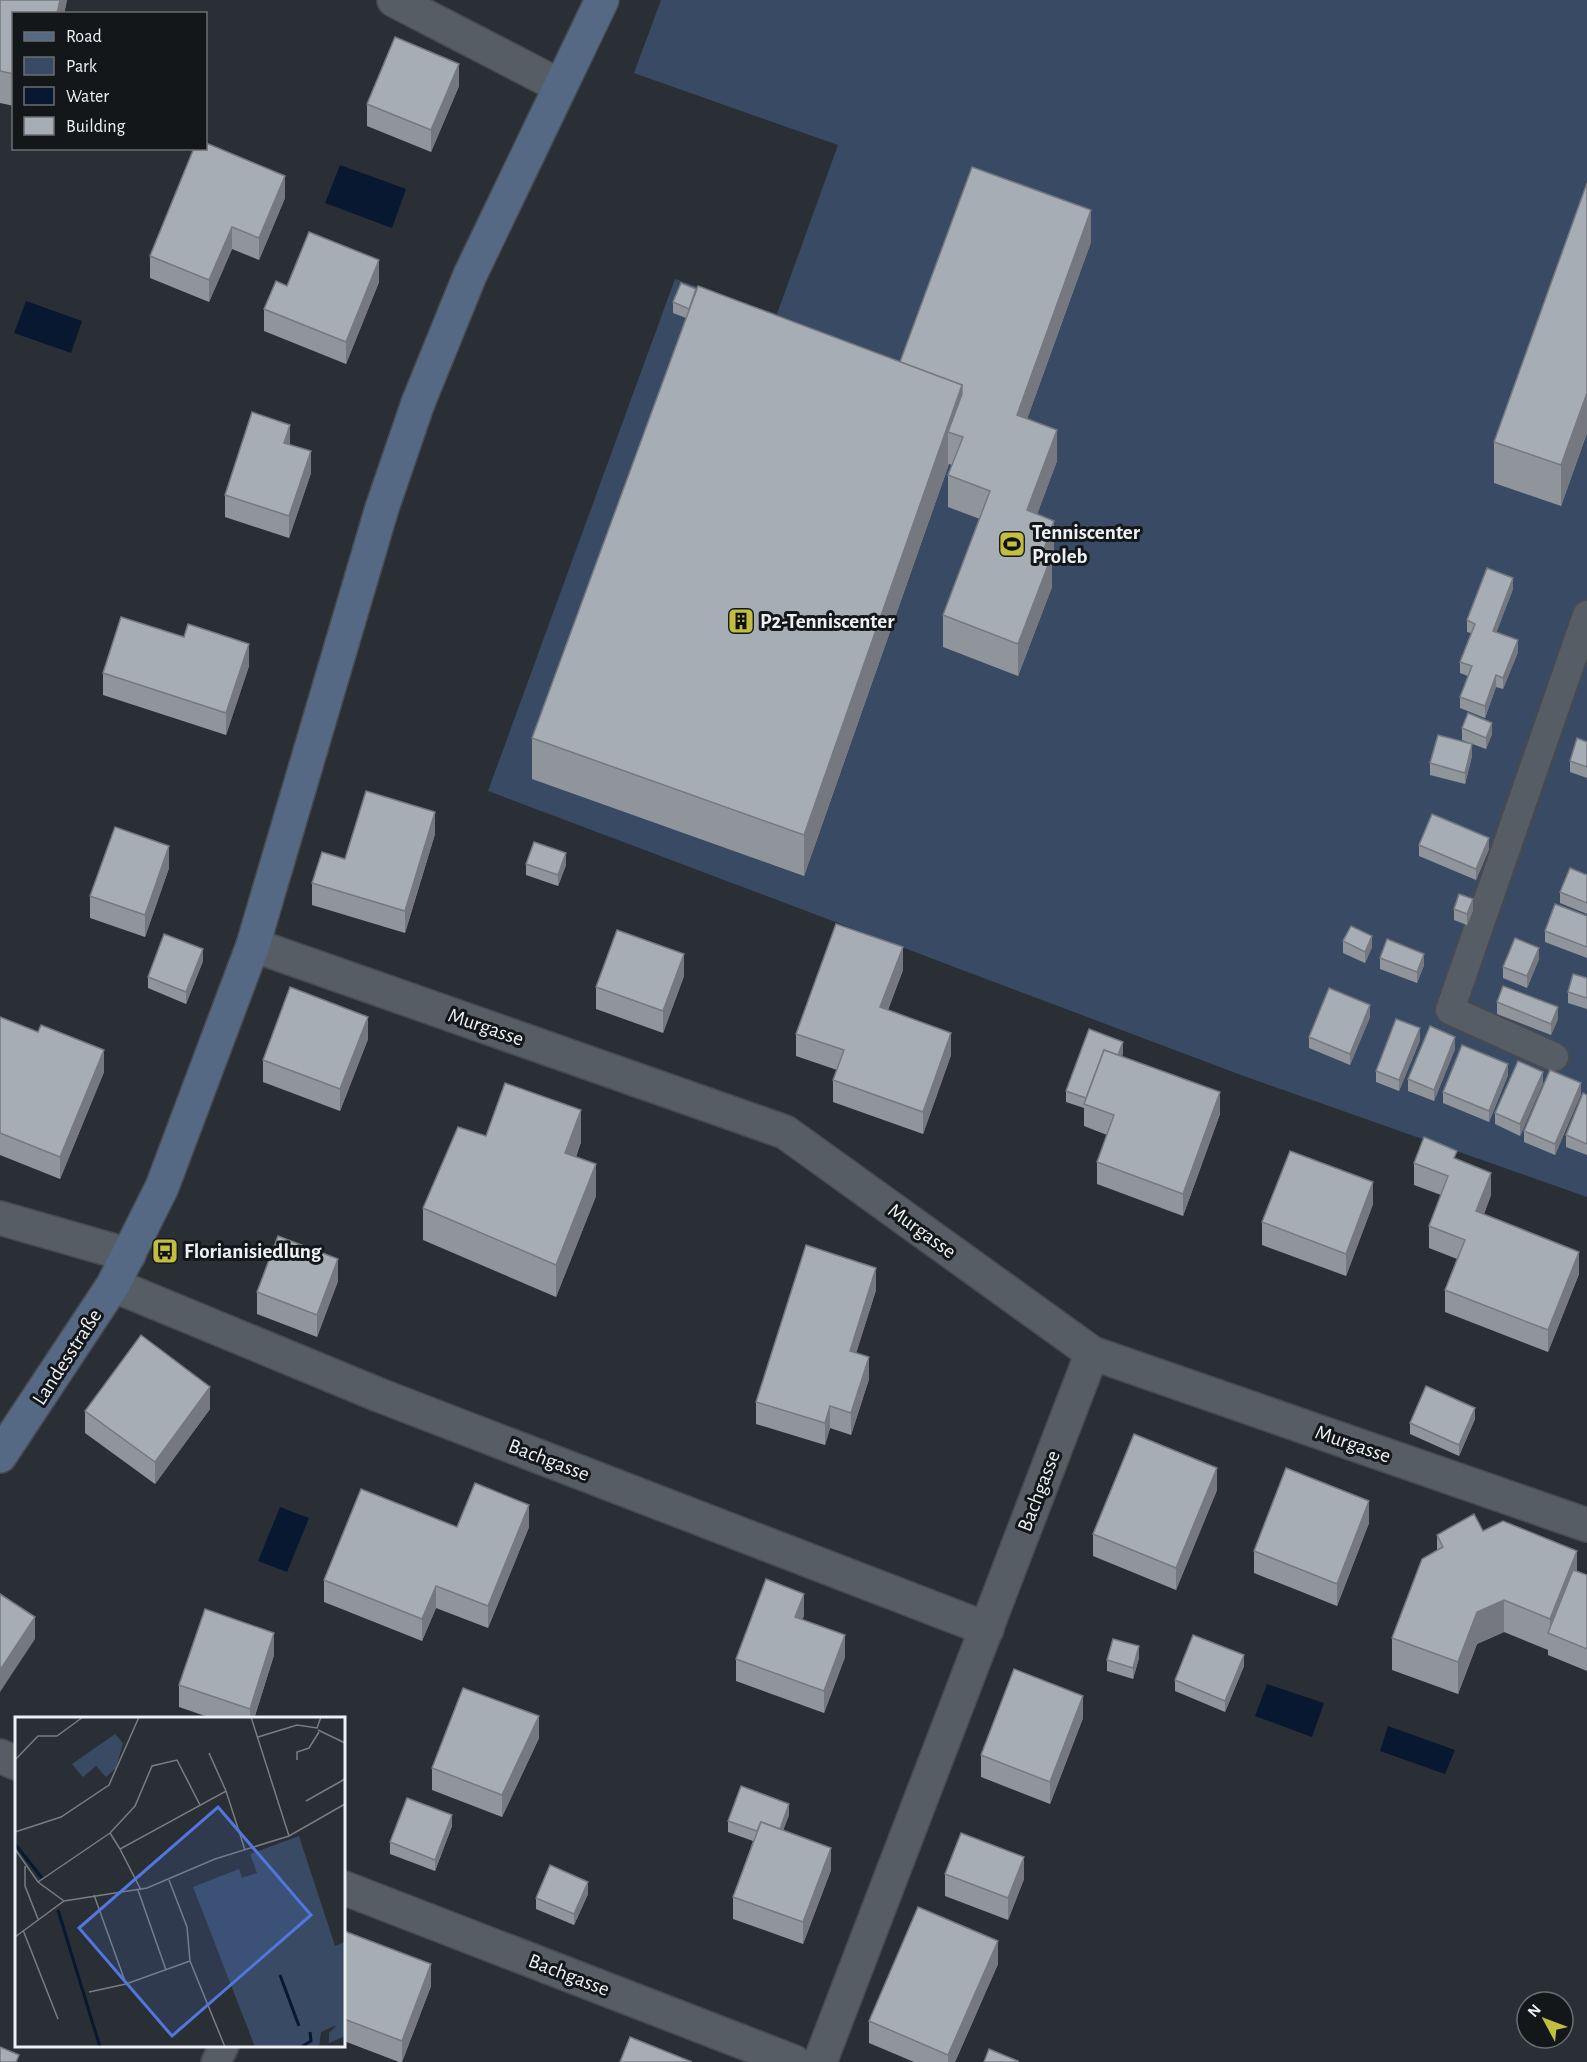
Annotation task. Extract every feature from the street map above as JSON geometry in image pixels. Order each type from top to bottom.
[{"type":"main road","name":"Landesstraße","points":[[0,1456],[113,1285],[162,1187],[253,945],[382,508],[418,403],[470,275],[602,0]]},
{"type":"street","points":[[394,0],[560,86]]},
{"type":"street","name":"Murgasse","points":[[253,945],[785,1132],[1092,1353],[1587,1525]]},
{"type":"street","points":[[0,1218],[129,1255]]},
{"type":"street","name":"Bachgasse","points":[[113,1285],[379,1395],[987,1629]]},
{"type":"street","name":"Bachgasse","points":[[820,2062],[1092,1353]]},
{"type":"street","points":[[0,1756],[15,1763]]},
{"type":"street","name":"Bachgasse","points":[[345,1888],[794,2062]]},
{"type":"lane","points":[[1554,1057],[1450,1010],[1587,615]]},
{"type":"lane","points":[[216,2062],[224,2047]]},
{"type":"green space","name":"Tenniscenter Proleb","points":[[661,0],[1587,0],[1587,1197],[1241,1075],[488,791],[675,279],[777,314],[838,145],[634,73]]},
{"type":"water","points":[[340,165],[406,189],[392,228],[325,203]]},
{"type":"water","points":[[26,301],[82,321],[71,353],[14,333]]},
{"type":"water","points":[[280,1507],[309,1518],[287,1572],[258,1561]]},
{"type":"water","points":[[1267,1684],[1324,1703],[1312,1737],[1255,1716]]},
{"type":"water","points":[[1388,1726],[1455,1750],[1445,1774],[1380,1751]]},
{"type":"building","points":[[0,0],[60,0],[57,12],[12,12],[12,74],[0,71]]},
{"type":"building","points":[[395,37],[459,64],[431,130],[367,104]]},
{"type":"building","points":[[207,143],[285,176],[259,238],[232,227],[209,280],[150,256],[193,150],[207,150]]},
{"type":"building","points":[[972,167],[1091,210],[1017,415],[1057,430],[1027,510],[1054,521],[1043,552],[1052,555],[1018,644],[943,615],[990,491],[948,475],[963,437],[948,432],[962,394],[962,385],[900,362]]},
{"type":"building","points":[[1587,183],[1587,393],[1561,465],[1494,442]]},
{"type":"building","points":[[309,232],[379,260],[346,342],[264,309],[276,281],[287,286]]},
{"type":"building","points":[[681,283],[696,289],[689,309],[673,302]]},
{"type":"building","name":"P2-Tenniscenter","points":[[698,286],[962,385],[804,835],[532,738]]},
{"type":"building","points":[[252,412],[290,425],[284,443],[311,451],[289,516],[225,495]]},
{"type":"building","points":[[1487,568],[1513,578],[1493,631],[1518,640],[1503,678],[1496,675],[1485,706],[1460,697],[1472,666],[1460,662],[1475,624],[1467,620]]},
{"type":"building","points":[[121,617],[184,637],[188,624],[249,644],[226,713],[103,673]]},
{"type":"building","points":[[1468,713],[1492,723],[1486,738],[1462,728]]},
{"type":"building","points":[[1438,735],[1472,744],[1465,773],[1430,763]]},
{"type":"building","points":[[1577,738],[1587,742],[1587,767],[1570,761]]},
{"type":"building","points":[[366,791],[435,812],[405,911],[312,883],[322,852],[345,859]]},
{"type":"building","points":[[1432,814],[1489,838],[1476,869],[1419,845]]},
{"type":"building","points":[[115,827],[169,846],[145,915],[90,896]]},
{"type":"building","points":[[534,842],[566,853],[558,875],[526,864]]},
{"type":"building","points":[[1570,868],[1587,875],[1587,903],[1560,892]]},
{"type":"building","points":[[1459,894],[1473,899],[1467,914],[1454,909]]},
{"type":"building","points":[[1555,904],[1587,916],[1587,947],[1545,931]]},
{"type":"building","points":[[836,924],[903,947],[880,1007],[951,1033],[923,1112],[833,1080],[844,1050],[796,1034]]},
{"type":"building","points":[[1351,926],[1372,936],[1365,952],[1343,941]]},
{"type":"building","points":[[617,930],[684,954],[663,1011],[596,987]]},
{"type":"building","points":[[164,934],[203,949],[186,992],[148,977]]},
{"type":"building","points":[[1515,938],[1539,948],[1527,976],[1503,967]]},
{"type":"building","points":[[1387,939],[1424,954],[1417,972],[1380,958]]},
{"type":"building","points":[[1573,974],[1587,978],[1587,998],[1568,992]]},
{"type":"building","points":[[1503,986],[1558,1007],[1551,1024],[1497,1002]]},
{"type":"building","points":[[290,987],[368,1017],[340,1089],[263,1060]]},
{"type":"building","points":[[1329,988],[1370,1005],[1350,1054],[1309,1037]]},
{"type":"building","points":[[0,1017],[38,1032],[41,1025],[104,1050],[60,1157],[0,1133]]},
{"type":"building","points":[[1396,1019],[1420,1028],[1399,1080],[1376,1071]]},
{"type":"building","points":[[1430,1026],[1455,1037],[1434,1090],[1408,1079]]},
{"type":"building","points":[[1089,1029],[1123,1042],[1118,1055],[1104,1050],[1086,1098],[1066,1091]]},
{"type":"building","points":[[1462,1045],[1508,1064],[1489,1111],[1443,1092]]},
{"type":"building","points":[[1104,1050],[1220,1092],[1183,1194],[1097,1162],[1114,1115],[1084,1104]]},
{"type":"building","points":[[1518,1061],[1543,1072],[1520,1124],[1495,1113]]},
{"type":"building","points":[[1550,1070],[1581,1083],[1555,1144],[1524,1131]]},
{"type":"building","points":[[505,1083],[581,1110],[565,1153],[596,1164],[556,1265],[423,1208],[458,1127],[486,1136]]},
{"type":"building","points":[[1583,1093],[1587,1095],[1587,1144],[1566,1135]]},
{"type":"building","points":[[1424,1137],[1457,1151],[1454,1158],[1491,1173],[1476,1211],[1579,1252],[1548,1330],[1445,1290],[1465,1240],[1429,1226],[1448,1176],[1414,1163]]},
{"type":"building","points":[[1290,1151],[1373,1182],[1346,1254],[1262,1222]]},
{"type":"building","points":[[278,1236],[338,1259],[317,1315],[257,1292]]},
{"type":"building","points":[[806,1245],[876,1268],[850,1351],[869,1357],[851,1413],[830,1406],[825,1423],[756,1402]]},
{"type":"building","points":[[141,1335],[210,1387],[155,1462],[85,1411]]},
{"type":"building","points":[[1426,1386],[1475,1408],[1459,1445],[1410,1423]]},
{"type":"building","points":[[1134,1434],[1217,1468],[1176,1568],[1093,1534]]},
{"type":"building","points":[[1286,1468],[1369,1501],[1337,1584],[1254,1551]]},
{"type":"building","points":[[475,1483],[529,1505],[488,1606],[436,1586],[422,1619],[324,1580],[361,1489],[457,1527]]},
{"type":"building","points":[[1474,1514],[1483,1531],[1503,1521],[1577,1551],[1550,1619],[1504,1600],[1477,1612],[1458,1662],[1392,1638],[1422,1559],[1443,1547],[1437,1535]]},
{"type":"building","points":[[1573,1570],[1587,1575],[1587,1649],[1548,1633]]},
{"type":"building","points":[[766,1579],[804,1594],[795,1617],[845,1635],[824,1691],[736,1659]]},
{"type":"building","points":[[0,1594],[35,1617],[0,1670]]},
{"type":"building","points":[[205,1609],[274,1633],[250,1709],[179,1685]]},
{"type":"building","points":[[1193,1635],[1244,1655],[1225,1701],[1175,1680]]},
{"type":"building","points":[[1113,1639],[1139,1646],[1133,1668],[1107,1660]]},
{"type":"building","points":[[1014,1669],[1083,1696],[1050,1782],[981,1755]]},
{"type":"building","points":[[463,1688],[539,1716],[502,1795],[432,1768]]},
{"type":"building","points":[[741,1786],[789,1804],[780,1829],[761,1822],[757,1831],[728,1821]]},
{"type":"building","points":[[407,1798],[452,1815],[435,1860],[390,1842]]},
{"type":"building","points":[[761,1822],[831,1848],[803,1922],[733,1897]]},
{"type":"building","points":[[961,1833],[1024,1857],[1008,1898],[945,1874]]},
{"type":"building","points":[[550,1865],[588,1882],[574,1914],[536,1898]]},
{"type":"building","points":[[918,1907],[998,1941],[948,2055],[869,2021]]},
{"type":"building","points":[[345,1931],[431,1964],[402,2041],[345,2019]]},
{"type":"building","points":[[630,2037],[692,2062],[620,2062]]},
{"type":"building","points":[[0,2047],[19,2055],[16,2062],[0,2062]]},
{"type":"building","points":[[989,2049],[1018,2061],[984,2062]]},
{"type":"place","name":"Tenniscenter Proleb","points":[[1012,544]]},
{"type":"place","name":"P2-Tenniscenter","points":[[741,621]]},
{"type":"place","name":"Florianisiedlung","points":[[165,1251]]}]
